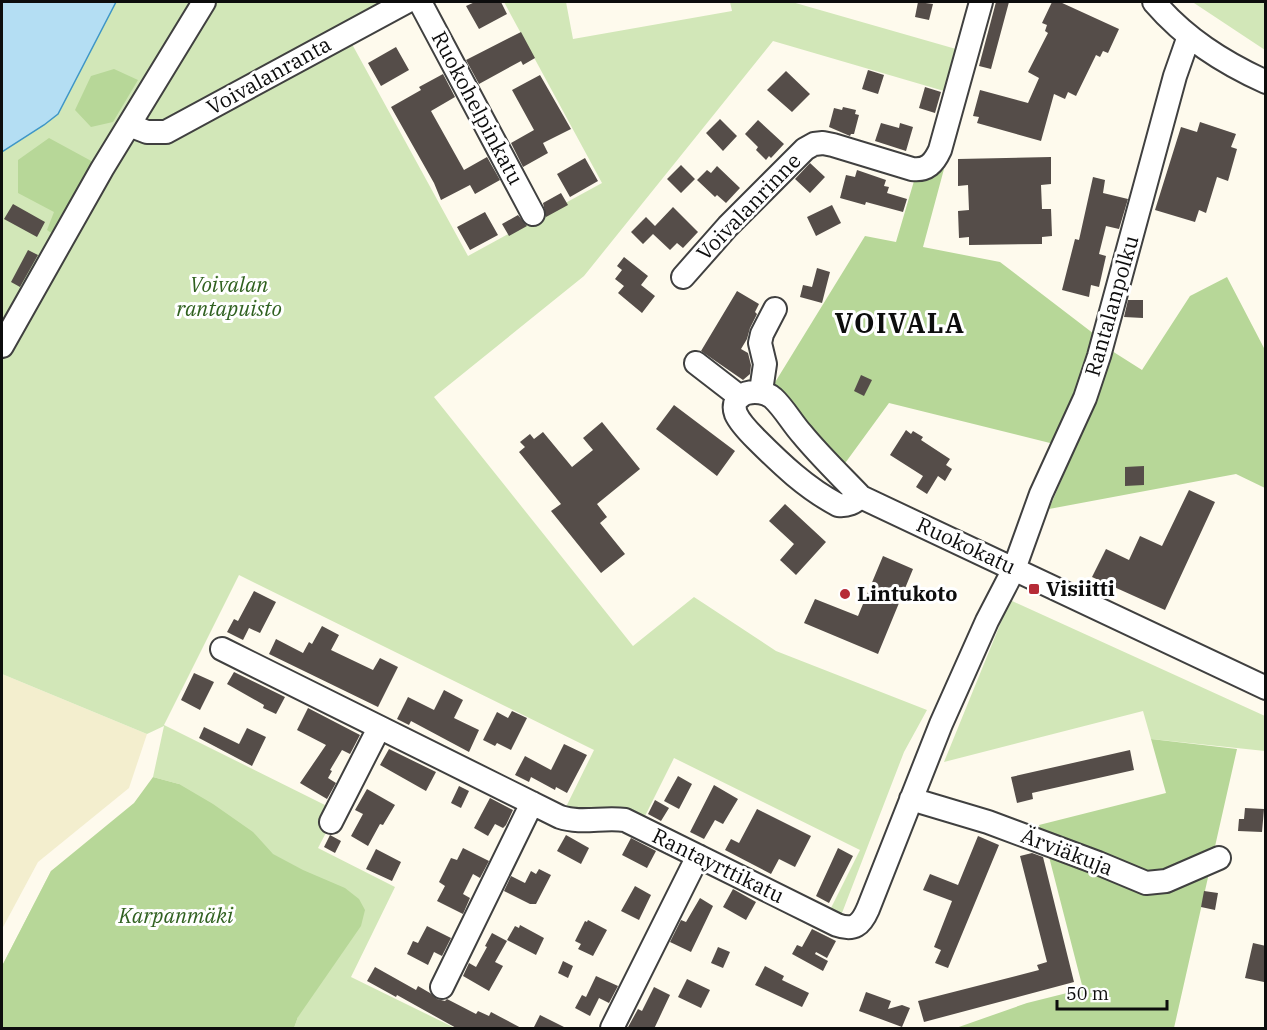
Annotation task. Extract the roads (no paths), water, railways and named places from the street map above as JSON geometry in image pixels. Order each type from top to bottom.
[{"type":"street","points":[[2,346],[129,125],[204,2]]},
{"type":"street","name":"Voivalanranta","points":[[129,125],[147,132],[166,132],[406,2]]},
{"type":"street","name":"Ruokohelpinkatu","points":[[420,2],[533,214]]},
{"type":"street","name":"Voivalanrinne","points":[[683,277],[728,226],[798,156],[814,144],[833,145],[912,169],[924,169],[929,166],[940,150],[981,2]]},
{"type":"street","points":[[1154,2],[1189,36],[1214,55],[1266,82]]},
{"type":"street","name":"Rantalanpolku","points":[[1014,568],[1041,494],[1092,378],[1175,76],[1189,36]]},
{"type":"street","points":[[775,309],[762,334],[760,343],[765,364],[750,394],[736,403],[737,416],[797,478],[838,505],[851,504],[861,497]]},
{"type":"street","name":"Ruokokatu","points":[[696,363],[750,394],[774,399],[816,450],[861,497],[1266,688]]},
{"type":"street","name":"Rantayrttikatu","points":[[222,650],[568,820],[625,820],[837,925],[851,928],[857,926],[865,916],[941,724],[987,621],[1014,568]]},
{"type":"street","points":[[332,822],[379,728]]},
{"type":"street","name":"Ärviäkuja","points":[[911,799],[988,822],[1146,883],[1166,881],[1219,858]]},
{"type":"street","points":[[441,987],[532,803]]},
{"type":"street","points":[[612,1029],[698,856]]},
{"type":"water","points":[[2,2],[116,2],[58,114],[2,152]]},
{"type":"place","name":"Visiitti","points":[[1034,589]]},
{"type":"place","name":"Lintukoto","points":[[845,594]]},
{"type":"district","name":"VOIVALA","points":[[900,324]]},
{"type":"park label","name":"Voivalan rantapuisto","points":[[229,297]]},
{"type":"park label","name":"Karpanmäki","points":[[176,916]]}]
